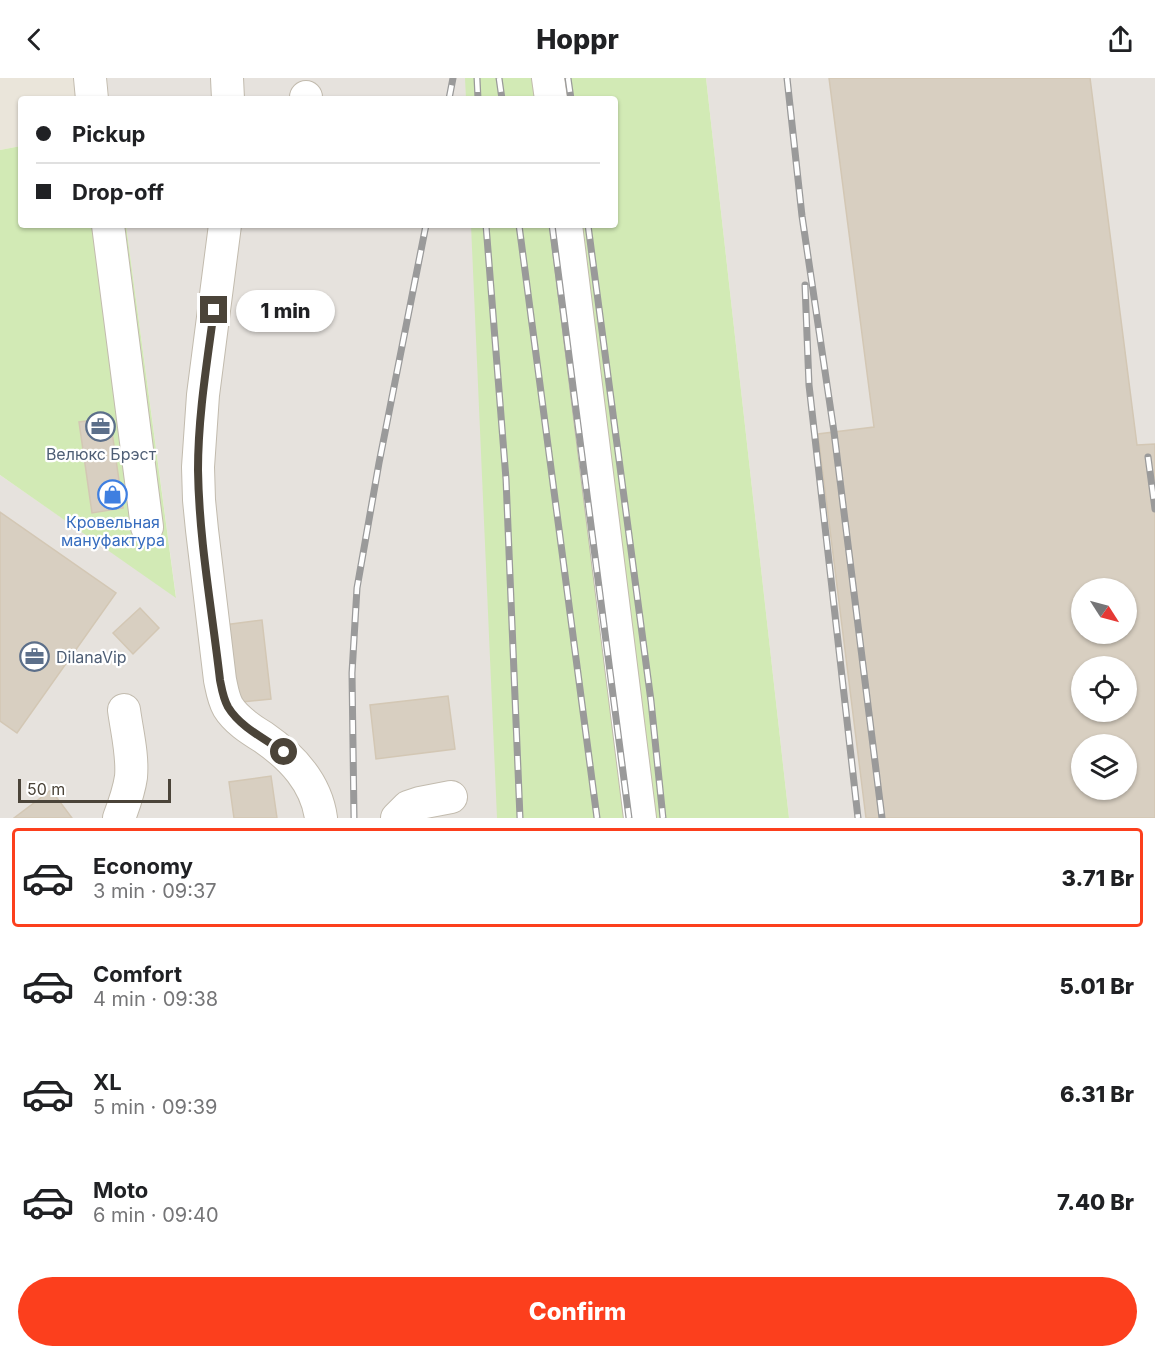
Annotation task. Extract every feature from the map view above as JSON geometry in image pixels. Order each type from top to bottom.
[{"type":"lane","points":[[90,78],[92,96]]},
{"type":"lane","points":[[227,78],[228,96]]},
{"type":"lane","points":[[548,78],[551,96]]},
{"type":"lane","points":[[108,228],[147,527]]},
{"type":"lane","points":[[225,228],[203,395],[198,467],[202,530],[220,680],[229,709],[237,718],[284,752],[300,769],[312,789],[321,818]]},
{"type":"lane","points":[[566,228],[640,818]]},
{"type":"lane","points":[[119,818],[131,777],[124,710]]},
{"type":"lane","points":[[397,818],[408,807],[451,797]]},
{"type":"shaded area","points":[[0,78],[73,78],[76,96],[18,96],[18,147],[0,150]]},
{"type":"shaded area","points":[[107,78],[466,78],[467,96],[109,96]]},
{"type":"shaded area","points":[[706,78],[1155,78],[1155,818],[789,818]]},
{"type":"shaded area","points":[[126,228],[475,228],[503,818],[0,818],[0,475],[176,597]]},
{"type":"green space","points":[[465,78],[535,78],[537,96],[466,96]]},
{"type":"green space","points":[[559,78],[706,78],[789,818],[653,818],[577,228],[618,228],[618,96],[561,96]]},
{"type":"green space","points":[[18,147],[18,228],[126,228],[176,598],[0,475],[0,150]]},
{"type":"green space","points":[[471,228],[552,228],[629,818],[497,818]]},
{"type":"building","points":[[829,78],[1090,78],[1137,445],[1155,444],[1155,818],[866,818],[818,434],[874,427]]},
{"type":"building","points":[[110,418],[123,508],[92,513],[79,422]]},
{"type":"building","name":"DilanaVip","points":[[0,512],[116,593],[17,733],[0,721]]},
{"type":"building","points":[[140,608],[159,628],[133,654],[113,633]]},
{"type":"building","points":[[262,620],[271,699],[233,703],[224,625]]},
{"type":"building","points":[[448,696],[455,749],[376,759],[370,705]]},
{"type":"building","points":[[271,776],[277,818],[234,818],[229,782]]},
{"type":"building","points":[[51,790],[72,818],[14,818]]},
{"type":"railway","points":[[450,96],[453,78]]},
{"type":"railway","points":[[477,78],[478,96]]},
{"type":"railway","points":[[499,78],[502,96]]},
{"type":"railway","points":[[568,78],[571,96]]},
{"type":"railway","points":[[787,78],[802,216],[834,432],[882,818]]},
{"type":"railway","points":[[354,818],[352,673],[357,588],[425,228]]},
{"type":"railway","points":[[486,228],[506,479],[520,818]]},
{"type":"railway","points":[[519,228],[597,818]]},
{"type":"railway","points":[[552,228],[629,818]]},
{"type":"railway","points":[[588,228],[651,701],[663,818]]},
{"type":"railway","points":[[805,285],[809,385],[858,818]]},
{"type":"railway","points":[[1148,457],[1155,509]]},
{"type":"place","name":"Велюкс Брэст","points":[[101,426]]},
{"type":"place","name":"Кровельная мануфактура","points":[[113,494]]},
{"type":"place","name":"DilanaVip","points":[[35,657]]},
{"type":"route","points":[[214,310],[203,395],[198,467],[202,530],[220,680],[229,709],[237,718],[284,752]]}]
